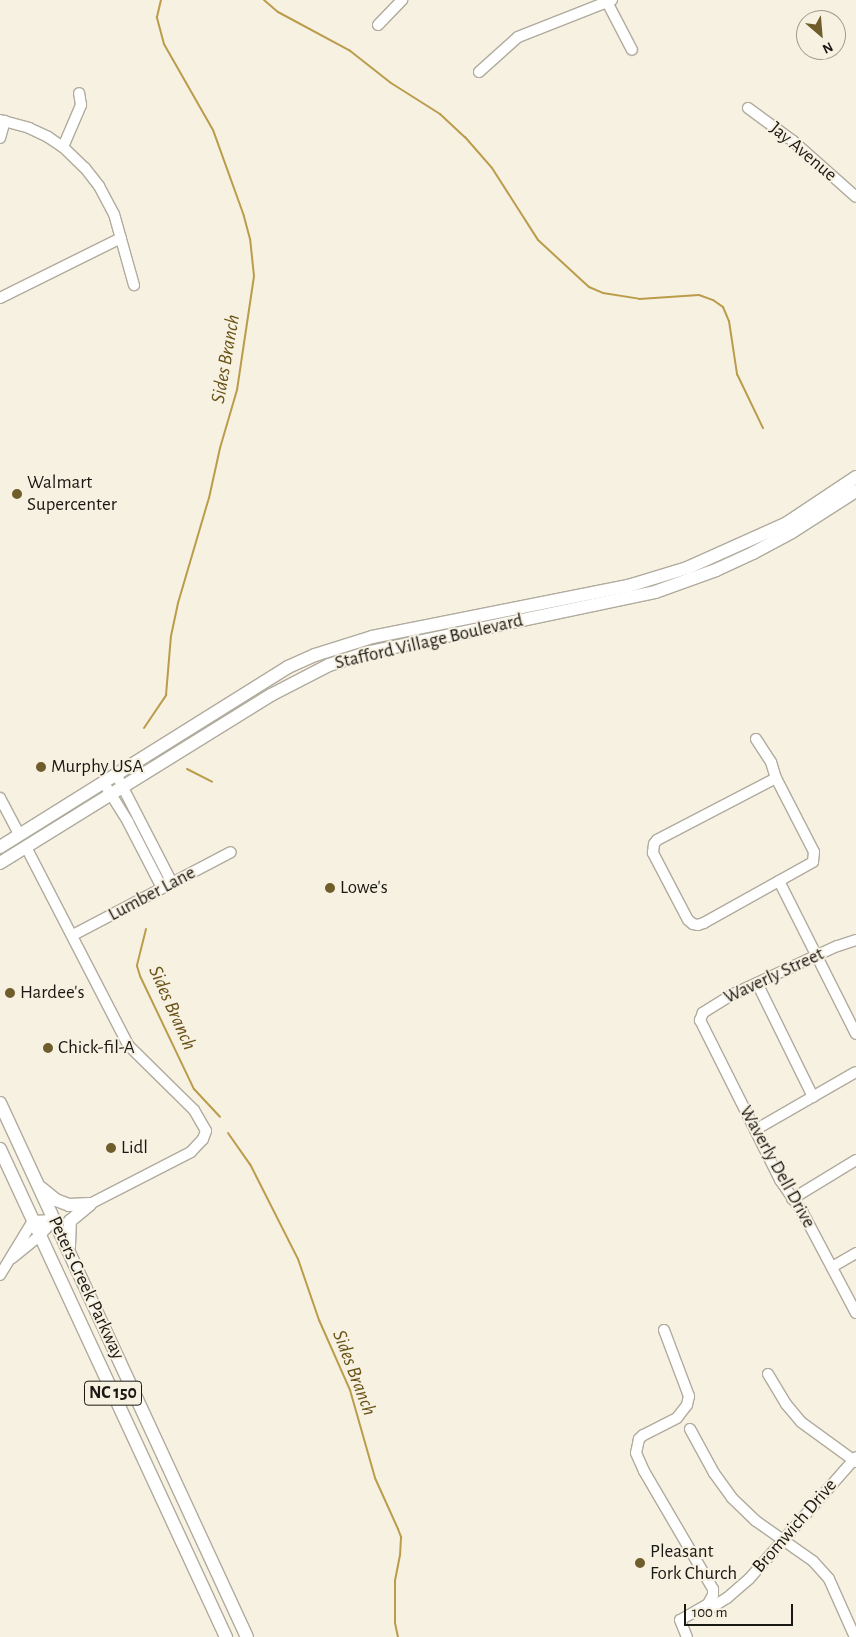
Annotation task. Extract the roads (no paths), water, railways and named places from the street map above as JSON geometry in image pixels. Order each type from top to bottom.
[{"type":"main road","name":"Stafford Village Boulevard","points":[[0,847],[288,667],[315,655],[372,637],[628,586],[687,568],[787,523],[856,477]]},
{"type":"main road","name":"Stafford Village Boulevard","points":[[0,863],[271,695],[329,664],[366,652],[587,608],[655,592],[716,570],[753,553],[792,532],[856,491]]},
{"type":"main road","name":"Peters Creek Parkway","points":[[0,1103],[247,1637]]},
{"type":"main road","points":[[0,1120],[6,1133],[23,1152]]},
{"type":"main road","name":"Peters Creek Parkway","points":[[0,1149],[226,1637]]},
{"type":"main road","points":[[38,1185],[56,1200],[69,1205],[90,1204]]},
{"type":"main road","points":[[68,1249],[70,1221],[90,1204]]},
{"type":"street","points":[[378,25],[402,0]]},
{"type":"street","points":[[479,72],[518,37],[608,1],[632,50]]},
{"type":"street","points":[[63,147],[81,105],[80,92]]},
{"type":"street","name":"Jay Avenue","points":[[748,108],[793,141],[856,197]]},
{"type":"street","points":[[0,138],[3,121],[29,128],[63,147],[85,168],[99,186],[114,214],[134,285]]},
{"type":"street","points":[[0,298],[121,238]]},
{"type":"street","points":[[756,739],[771,762],[776,778],[814,852],[813,862],[704,923],[693,924],[688,920],[652,848],[657,840],[776,778]]},
{"type":"street","points":[[116,774],[172,882]]},
{"type":"street","points":[[104,782],[162,888]]},
{"type":"street","points":[[0,798],[19,834]]},
{"type":"street","points":[[137,841],[148,835]]},
{"type":"street","points":[[26,847],[128,1045],[194,1110],[206,1131],[203,1139],[191,1152],[90,1204]]},
{"type":"street","name":"Lumber Lane","points":[[73,935],[231,852]]},
{"type":"street","points":[[779,882],[818,955],[856,1034]]},
{"type":"street","name":"Waverly Street","points":[[700,1020],[703,1013],[711,1006],[818,955],[856,940]]},
{"type":"street","points":[[757,983],[813,1097]]},
{"type":"street","name":"Waverly Dell Drive","points":[[700,1020],[780,1180],[803,1213],[856,1313]]},
{"type":"street","points":[[755,1130],[856,1072]]},
{"type":"street","points":[[792,1198],[856,1160]]},
{"type":"street","points":[[0,1275],[33,1220],[54,1220]]},
{"type":"street","points":[[8,1262],[40,1236],[54,1220]]},
{"type":"street","points":[[832,1267],[856,1253]]},
{"type":"street","points":[[664,1330],[689,1396],[687,1405],[677,1418],[643,1435],[639,1439],[636,1453],[713,1589],[710,1601],[682,1618],[680,1624],[687,1637]]},
{"type":"street","points":[[768,1374],[793,1414],[855,1460]]},
{"type":"street","points":[[690,1429],[714,1473],[732,1498],[756,1521],[813,1561],[829,1579],[855,1637]]},
{"type":"street","name":"Bromwich Drive","points":[[680,1624],[713,1607],[740,1588],[855,1460]]},
{"type":"waterway","name":"Sides Branch","points":[[144,728],[166,695],[171,636],[178,603],[209,498],[220,448],[237,390],[254,276],[250,239],[244,216],[213,130],[164,44],[157,17],[161,0]]},
{"type":"waterway","points":[[264,0],[278,12],[349,50],[391,83],[440,114],[465,137],[492,168],[538,240],[589,287],[603,293],[639,299],[699,295],[713,300],[723,307],[729,321],[737,374],[763,428]]},
{"type":"waterway","name":"Sides Branch","points":[[187,769],[212,782]]},
{"type":"waterway","name":"Sides Branch","points":[[146,929],[137,966],[140,976],[194,1089],[220,1117]]},
{"type":"waterway","name":"Sides Branch","points":[[228,1133],[250,1164],[298,1259],[319,1320],[350,1390],[375,1478],[401,1537],[395,1580],[395,1623],[398,1637]]},
{"type":"place","name":"Walmart Supercenter","points":[[17,494]]},
{"type":"place","name":"Murphy USA","points":[[41,767]]},
{"type":"place","name":"Lowe's","points":[[330,888]]},
{"type":"place","name":"Hardee's","points":[[10,993]]},
{"type":"place","name":"Chick-fil-A","points":[[48,1048]]},
{"type":"place","name":"Lidl","points":[[111,1148]]},
{"type":"place","name":"Pleasant Fork Church","points":[[640,1563]]}]
